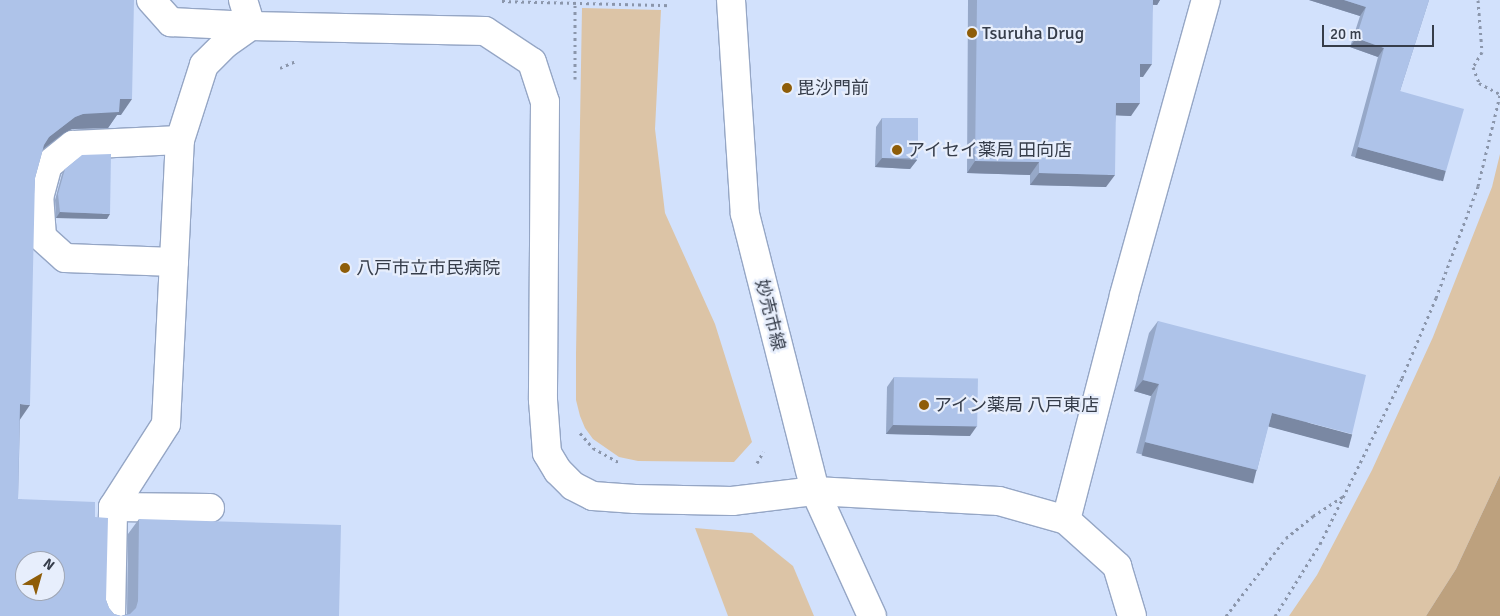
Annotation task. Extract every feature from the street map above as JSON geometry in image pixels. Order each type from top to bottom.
[{"type":"street","points":[[151,0],[171,22],[251,26],[485,31],[532,62],[545,102],[543,400],[547,453],[558,471],[573,486],[593,496],[732,501],[815,491],[999,501],[1066,520],[1117,566],[1132,616]]},
{"type":"street","points":[[242,0],[251,26]]},
{"type":"street","name":"妙売市線","points":[[731,0],[745,214],[815,491],[872,616]]},
{"type":"street","points":[[1066,520],[1124,295],[1206,0]]},
{"type":"street","points":[[111,616],[113,507],[166,424],[180,140],[204,65],[225,44],[251,26]]},
{"type":"street","points":[[174,262],[65,258],[42,237],[39,198],[48,165],[73,145],[180,140]]},
{"type":"street","points":[[113,507],[210,508]]},
{"type":"path","points":[[496,0],[671,4]]},
{"type":"path","points":[[1275,616],[1320,544],[1402,378],[1436,298],[1478,186],[1500,94],[1479,83],[1473,67],[1482,52],[1478,0]]},
{"type":"path","points":[[575,2],[575,85]]},
{"type":"path","points":[[577,426],[580,434],[593,448],[610,459],[626,465]]},
{"type":"path","points":[[755,466],[763,452]]},
{"type":"path","points":[[1226,616],[1286,538],[1313,516],[1344,495]]},
{"type":"shaded area","points":[[582,8],[661,10],[655,129],[665,213],[715,324],[752,442],[734,462],[638,461],[619,457],[593,439],[585,428],[580,416],[576,400],[576,354]]},
{"type":"shaded area","points":[[1500,154],[1500,475],[1456,569],[1426,616],[1289,616],[1317,575],[1372,470],[1433,337],[1492,187]]},
{"type":"shaded area","points":[[1500,475],[1500,616],[1426,616],[1456,569]]},
{"type":"shaded area","points":[[695,528],[752,533],[793,566],[814,616],[728,616]]},
{"type":"building","points":[[0,0],[134,0],[132,99],[120,99],[119,112],[83,114],[75,117],[49,137],[44,145],[35,178],[30,405],[20,404],[18,499],[95,502],[95,517],[108,518],[106,600],[114,614],[121,616],[0,616]]},
{"type":"building","points":[[977,0],[1153,0],[1152,64],[1140,64],[1140,103],[1116,103],[1115,175],[1039,173],[1039,162],[975,161]]},
{"type":"building","points":[[1344,0],[1429,0],[1400,91],[1464,109],[1446,171],[1358,147],[1384,48],[1356,38],[1366,7]]},
{"type":"building","points":[[882,118],[918,118],[918,158],[882,158]]},
{"type":"building","points":[[111,154],[110,214],[60,212],[58,194],[65,169],[82,155]]},
{"type":"building","points":[[1158,321],[1366,375],[1352,434],[1272,413],[1257,470],[1145,442],[1159,384],[1143,380]]},
{"type":"building","points":[[894,377],[978,378],[977,426],[893,425]]},
{"type":"building","points":[[139,519],[341,525],[339,616],[121,616],[130,614],[136,608],[138,601]]},
{"type":"place","name":"Tsuruha Drug","points":[[972,33]]},
{"type":"place","name":"毘沙門前","points":[[787,88]]},
{"type":"place","name":"アイセイ薬局 田向店","points":[[897,150]]},
{"type":"place","name":"八戸市立市民病院","points":[[345,268]]},
{"type":"place","name":"アイン薬局 八戸東店","points":[[924,405]]}]
